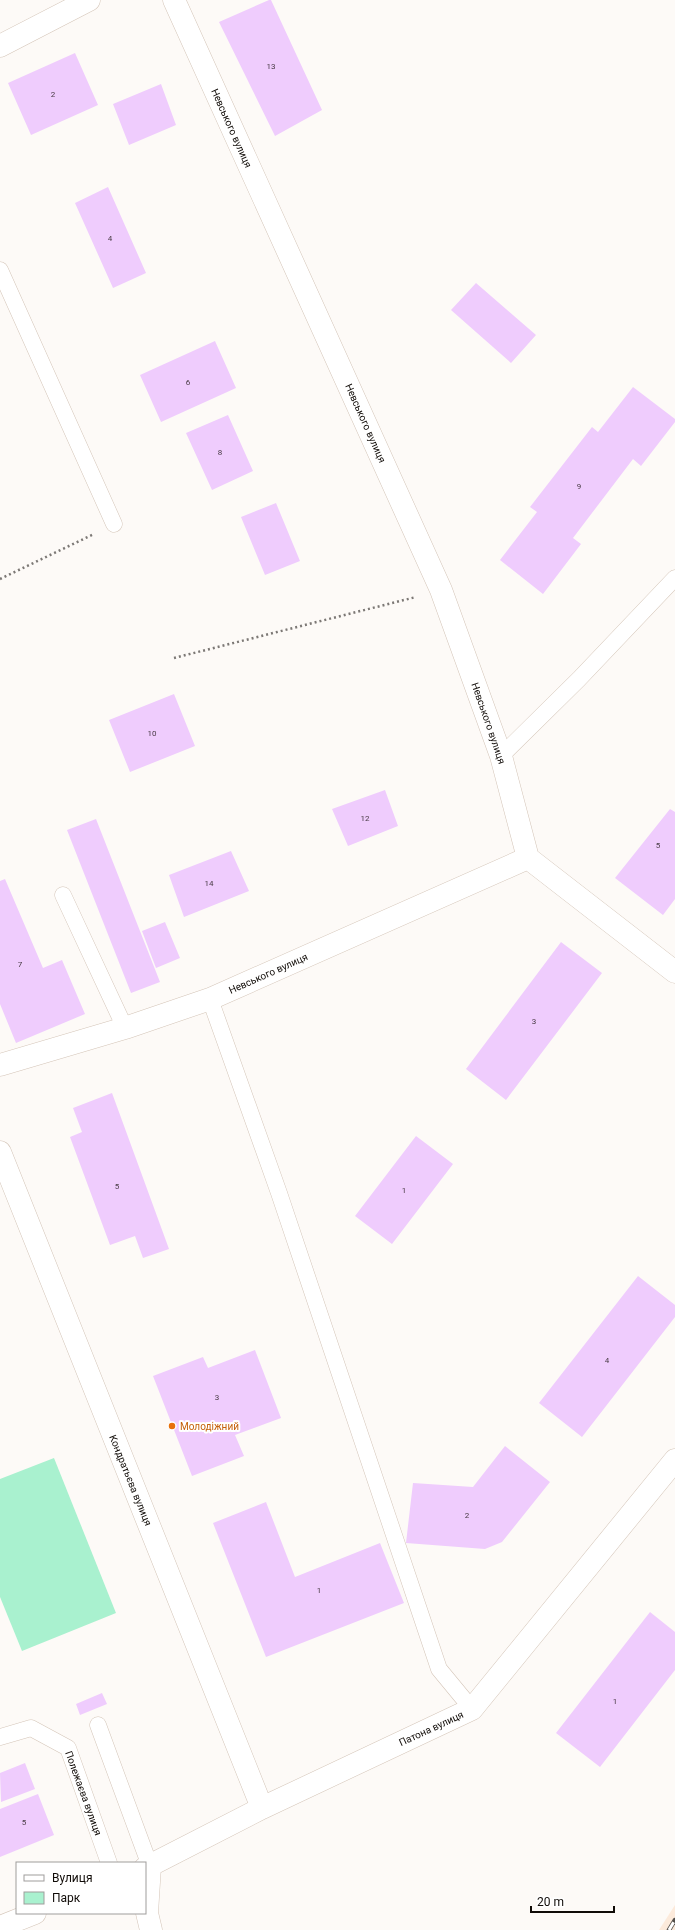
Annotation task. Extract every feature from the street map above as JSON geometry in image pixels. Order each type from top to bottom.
[{"type":"street","points":[[0,46],[89,0]]},
{"type":"street","name":"Невського вулиця","points":[[0,1066],[124,1028],[210,999],[528,858],[501,756],[441,590],[174,0]]},
{"type":"street","points":[[528,858],[675,972]]},
{"type":"street","name":"Кондратьєва вулиця","points":[[0,1152],[262,1808]]},
{"type":"street","name":"Патона вулиця","points":[[148,1867],[262,1808],[472,1708],[675,1460]]},
{"type":"street","points":[[148,1867],[147,1913],[151,1930]]},
{"type":"street","points":[[0,1927],[32,1914]]},
{"type":"lane","points":[[0,270],[114,524]]},
{"type":"lane","points":[[501,756],[579,679],[675,578]]},
{"type":"lane","points":[[63,895],[124,1028]]},
{"type":"lane","points":[[210,999],[281,1201],[439,1669],[472,1708]]},
{"type":"lane","points":[[98,1725],[148,1867]]},
{"type":"lane","name":"Полежаєва вулиця","points":[[0,1738],[31,1728],[68,1748],[109,1862]]},
{"type":"path","points":[[0,579],[114,524]]},
{"type":"path","points":[[174,658],[441,590]]},
{"type":"shaded area","points":[[675,1905],[675,1930],[659,1930]]},
{"type":"green space","points":[[54,1458],[116,1613],[22,1651],[0,1597],[0,1479]]},
{"type":"building","points":[[271,0],[322,110],[275,136],[219,22]]},
{"type":"building","points":[[75,53],[98,105],[31,135],[8,83]]},
{"type":"building","points":[[161,84],[176,125],[129,145],[113,104]]},
{"type":"building","points":[[108,187],[146,273],[113,288],[75,203]]},
{"type":"building","points":[[476,283],[536,335],[511,363],[451,310]]},
{"type":"building","points":[[215,341],[236,388],[161,422],[140,375]]},
{"type":"building","points":[[633,387],[675,419],[675,422],[641,466],[633,459],[573,538],[581,544],[543,594],[500,560],[537,512],[530,507],[592,427],[598,432]]},
{"type":"building","points":[[228,415],[253,471],[212,490],[186,433]]},
{"type":"building","points":[[276,503],[300,561],[265,575],[241,517]]},
{"type":"building","points":[[174,694],[195,746],[130,772],[109,720]]},
{"type":"building","points":[[385,790],[398,826],[348,846],[332,809]]},
{"type":"building","points":[[670,809],[675,812],[675,899],[663,915],[615,878]]},
{"type":"building","points":[[96,819],[160,982],[131,993],[67,830]]},
{"type":"building","points":[[231,851],[249,891],[184,917],[169,875]]},
{"type":"building","points":[[5,879],[43,968],[62,960],[85,1014],[16,1043],[0,1004],[0,881]]},
{"type":"building","points":[[165,922],[180,958],[156,968],[142,931]]},
{"type":"building","points":[[561,942],[602,973],[506,1100],[466,1069]]},
{"type":"building","points":[[112,1093],[169,1249],[143,1258],[135,1236],[110,1245],[70,1137],[82,1132],[73,1108]]},
{"type":"building","points":[[416,1136],[453,1164],[392,1244],[355,1216]]},
{"type":"building","points":[[638,1276],[675,1305],[675,1317],[582,1437],[539,1403]]},
{"type":"building","points":[[255,1350],[281,1418],[235,1435],[244,1456],[192,1476],[153,1376],[203,1357],[208,1368]]},
{"type":"building","points":[[505,1446],[550,1482],[502,1542],[485,1549],[406,1543],[413,1483],[473,1487]]},
{"type":"building","points":[[266,1502],[295,1577],[380,1543],[404,1603],[266,1657],[213,1523]]},
{"type":"building","points":[[650,1612],[675,1632],[675,1670],[600,1767],[556,1733]]},
{"type":"building","points":[[102,1693],[107,1704],[80,1715],[76,1704]]},
{"type":"building","points":[[25,1763],[35,1789],[1,1802],[0,1773]]},
{"type":"building","points":[[38,1794],[54,1835],[0,1857],[0,1809]]},
{"type":"railway","points":[[669,1930],[675,1920]]},
{"type":"place","name":"Молодіжний","points":[[172,1426]]}]
